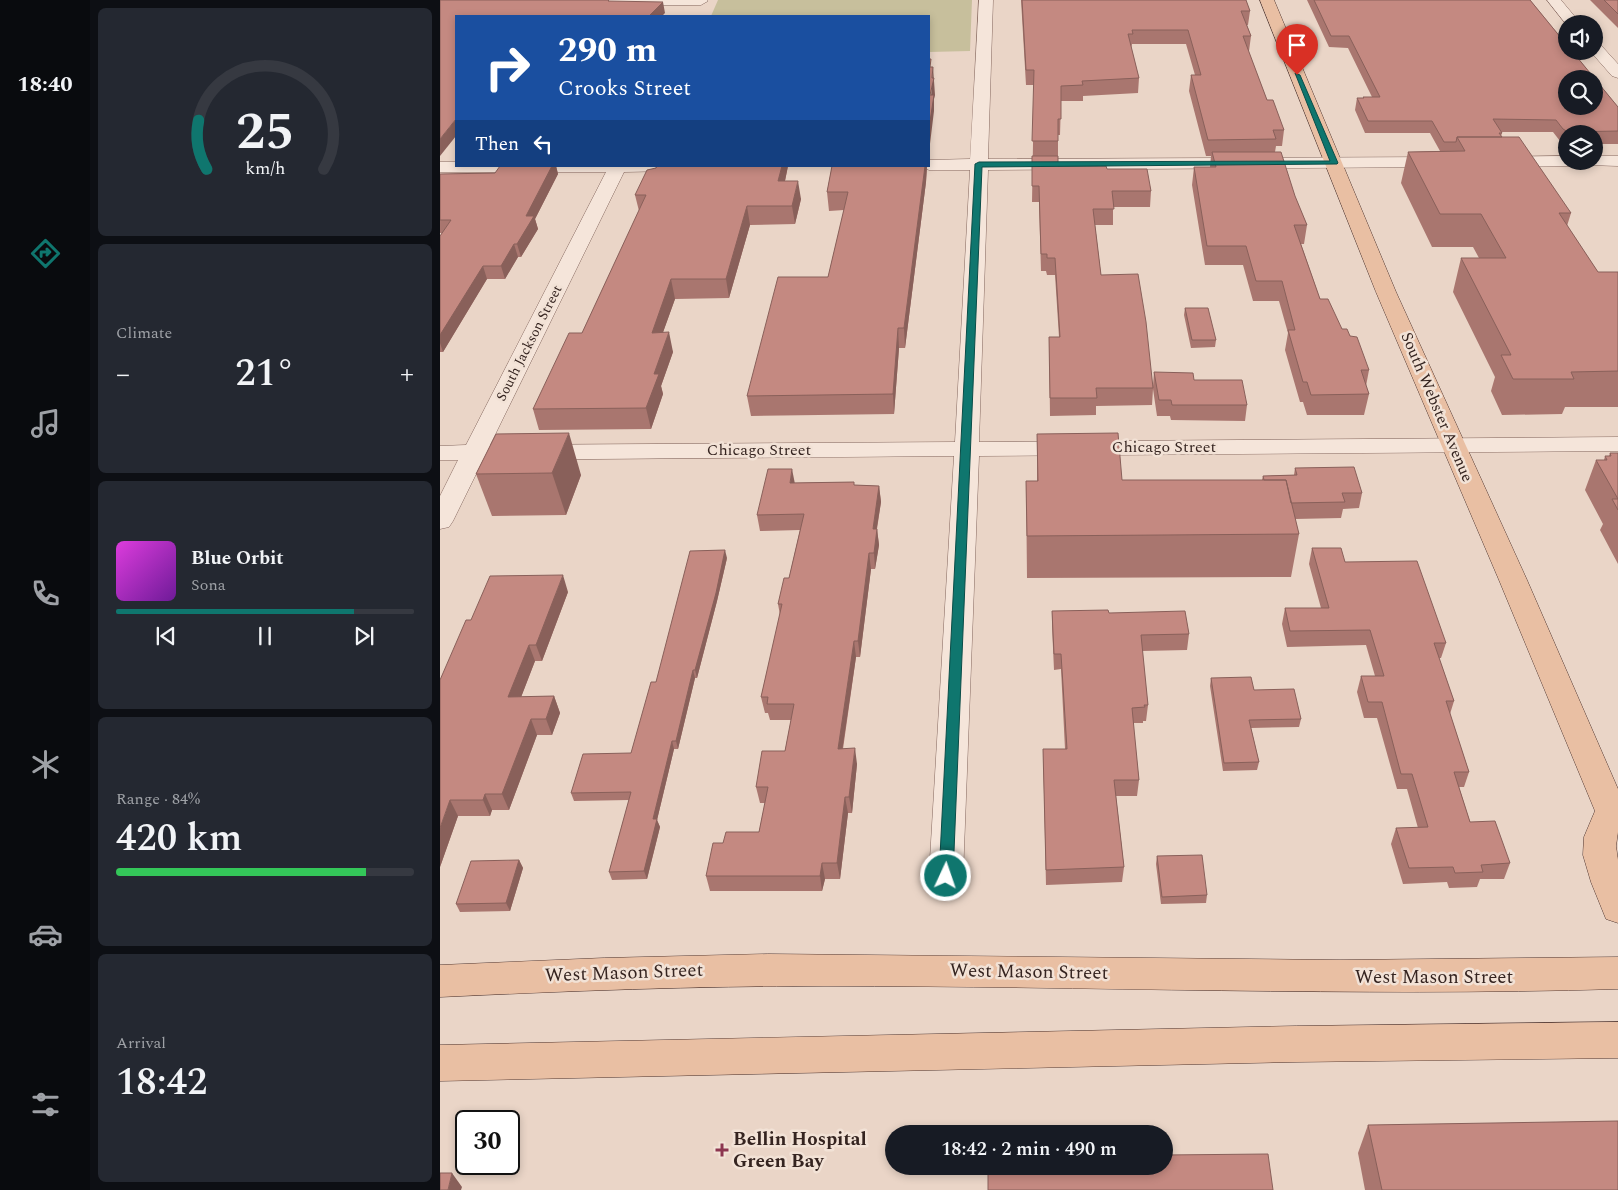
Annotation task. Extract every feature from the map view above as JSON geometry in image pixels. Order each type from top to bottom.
[{"type":"main road","name":"South Webster Avenue","points":[[1267,0],[1386,292],[1615,815],[1602,832],[1600,846],[1602,862],[1618,908]]},
{"type":"main road","name":"West Mason Street","points":[[440,981],[580,974],[784,970],[1356,978],[1618,973]]},
{"type":"main road","points":[[440,1063],[1296,1044],[1618,1040]]},
{"type":"street","points":[[946,876],[967,449],[986,0]]},
{"type":"street","points":[[1554,0],[1566,15]]},
{"type":"street","points":[[576,2],[701,1],[694,15]]},
{"type":"street","points":[[1603,56],[1618,73]]},
{"type":"street","points":[[1480,162],[1558,161]]},
{"type":"street","points":[[1603,161],[1618,161]]},
{"type":"street","points":[[930,165],[1461,162]]},
{"type":"street","points":[[440,167],[455,167]]},
{"type":"street","name":"South Jackson Street","points":[[440,521],[618,167]]},
{"type":"street","name":"Chicago Street","points":[[440,453],[1618,444]]},
{"type":"shaded area","points":[[718,0],[972,0],[970,51],[930,52],[930,15],[711,15]]},
{"type":"building","points":[[440,0],[609,0],[663,2],[650,15],[455,15],[455,120],[440,139]]},
{"type":"building","points":[[1022,0],[1246,0],[1250,11],[1241,11],[1251,36],[1243,36],[1267,100],[1273,100],[1284,130],[1273,130],[1276,139],[1208,140],[1191,75],[1201,75],[1188,30],[1132,30],[1133,34],[1128,34],[1139,78],[1082,81],[1083,85],[1061,86],[1061,119],[1058,119],[1058,141],[1032,141],[1034,70],[1026,70]]},
{"type":"building","points":[[1314,0],[1530,0],[1558,34],[1558,60],[1579,60],[1588,70],[1558,70],[1558,115],[1603,115],[1603,89],[1618,107],[1618,131],[1603,131],[1603,125],[1560,125],[1556,120],[1493,119],[1502,133],[1499,133],[1502,137],[1457,137],[1456,142],[1444,142],[1432,121],[1368,121],[1357,98],[1380,97],[1349,36],[1331,36]]},
{"type":"building","points":[[1604,0],[1618,0],[1618,14]]},
{"type":"building","points":[[930,67],[933,67],[932,78],[934,78],[930,95]]},
{"type":"building","points":[[930,95],[934,95],[930,121]]},
{"type":"building","points":[[1457,137],[1519,137],[1571,213],[1559,213],[1598,272],[1618,272],[1618,371],[1571,372],[1574,379],[1513,379],[1501,355],[1511,355],[1461,258],[1506,258],[1481,214],[1440,214],[1408,152],[1465,151]]},
{"type":"building","points":[[1212,152],[1281,152],[1295,196],[1307,225],[1294,225],[1320,299],[1328,299],[1342,329],[1347,329],[1350,336],[1357,337],[1369,370],[1361,370],[1369,394],[1311,395],[1307,382],[1303,382],[1288,330],[1295,330],[1282,281],[1256,281],[1246,246],[1207,246],[1194,167],[1216,167]]},
{"type":"building","points":[[1032,156],[1058,156],[1058,166],[1106,166],[1107,169],[1147,169],[1151,191],[1112,191],[1114,209],[1093,209],[1101,275],[1138,274],[1146,322],[1153,388],[1096,388],[1097,398],[1050,398],[1049,337],[1060,337],[1055,258],[1047,258],[1047,254],[1041,254],[1039,186],[1032,186]]},
{"type":"building","points":[[499,167],[551,167],[526,216],[534,216],[517,244],[514,244],[501,266],[483,266],[440,335],[440,236],[451,220],[440,220],[440,174],[495,173]]},
{"type":"building","points":[[782,167],[778,181],[798,181],[792,206],[747,206],[726,279],[671,279],[652,333],[669,332],[654,374],[659,374],[646,408],[533,409],[569,333],[582,333],[646,195],[635,195],[647,170],[656,168]]},
{"type":"building","points":[[832,167],[925,167],[904,328],[898,328],[893,394],[747,396],[778,277],[828,277],[848,192],[827,192]]},
{"type":"building","points":[[1185,308],[1208,308],[1216,340],[1192,340]]},
{"type":"building","points":[[1154,372],[1193,373],[1194,380],[1242,380],[1247,405],[1172,405],[1171,400],[1159,400]]},
{"type":"building","points":[[569,433],[552,473],[476,474],[496,434]]},
{"type":"building","points":[[1118,433],[1122,480],[1286,480],[1299,534],[1027,536],[1026,481],[1038,481],[1037,434]]},
{"type":"building","points":[[1610,453],[1618,453],[1618,499],[1596,460],[1607,460],[1605,456],[1611,456]]},
{"type":"building","points":[[1354,467],[1362,493],[1342,493],[1345,502],[1291,503],[1286,480],[1264,480],[1263,476],[1297,475],[1295,468]]},
{"type":"building","points":[[768,469],[792,469],[790,483],[854,482],[854,485],[879,486],[873,529],[877,529],[874,553],[869,553],[858,641],[854,641],[838,749],[855,748],[849,797],[845,797],[837,863],[822,863],[820,876],[706,876],[713,843],[723,843],[726,832],[759,832],[768,787],[756,787],[762,751],[785,751],[794,704],[767,704],[768,697],[761,697],[782,604],[778,604],[784,578],[789,578],[804,514],[757,515]]},
{"type":"building","points":[[1612,499],[1618,499],[1618,510]]},
{"type":"building","points":[[1312,548],[1341,548],[1345,562],[1417,561],[1446,643],[1434,643],[1454,701],[1446,701],[1469,772],[1454,772],[1470,822],[1495,821],[1510,863],[1481,865],[1483,872],[1455,873],[1453,867],[1409,868],[1396,828],[1428,827],[1412,774],[1401,774],[1382,702],[1368,702],[1361,676],[1384,676],[1370,630],[1290,631],[1285,608],[1329,608]]},
{"type":"building","points":[[725,550],[716,593],[695,670],[693,670],[676,741],[672,741],[653,819],[657,819],[644,871],[609,872],[631,792],[571,793],[583,754],[631,753],[651,682],[656,682],[690,551]]},
{"type":"building","points":[[563,575],[536,645],[529,645],[508,697],[554,696],[546,719],[531,719],[502,794],[485,794],[483,800],[450,800],[440,828],[440,680],[466,620],[471,620],[490,576]]},
{"type":"building","points":[[1108,610],[1109,613],[1185,611],[1189,634],[1141,635],[1148,705],[1132,708],[1139,780],[1114,780],[1124,867],[1046,870],[1043,749],[1067,749],[1061,654],[1054,654],[1052,611]]},
{"type":"building","points":[[1251,677],[1254,690],[1294,689],[1301,719],[1249,720],[1259,762],[1224,763],[1211,678]]},
{"type":"building","points":[[1202,855],[1207,895],[1162,897],[1157,856]]},
{"type":"building","points":[[519,860],[506,903],[456,904],[471,861]]},
{"type":"building","points":[[1618,1121],[1618,1190],[1382,1190],[1368,1125]]},
{"type":"building","points":[[1268,1154],[1273,1190],[988,1190],[988,1175],[1173,1175],[1173,1155]]},
{"type":"building","points":[[440,1173],[452,1173],[448,1190],[440,1190]]},
{"type":"place","name":"Bellin Hospital Green Bay","points":[[722,1150]]},
{"type":"route","points":[[946,876],[968,438],[979,164],[1334,163],[1297,75]]}]
